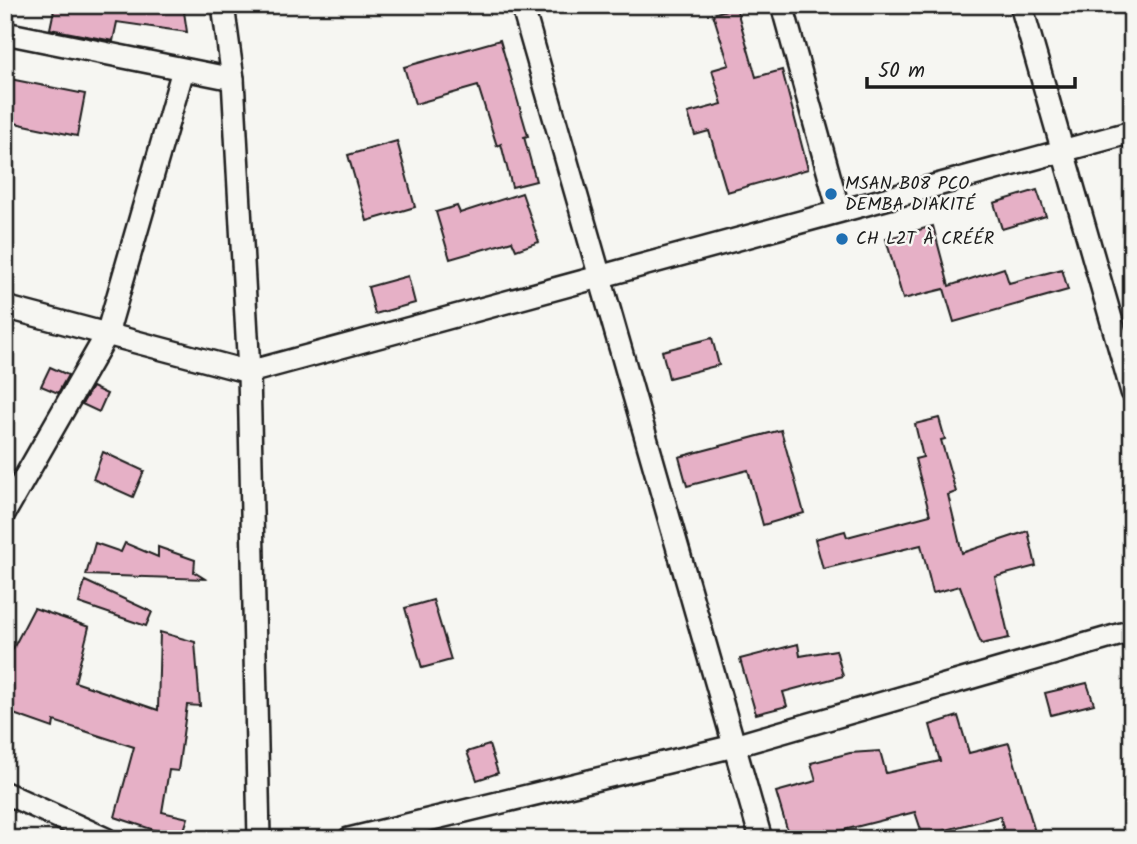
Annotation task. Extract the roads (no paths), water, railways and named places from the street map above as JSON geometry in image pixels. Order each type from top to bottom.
[{"type":"street","points":[[223,5],[233,79],[249,372],[259,839]]},
{"type":"street","points":[[522,5],[761,839]]},
{"type":"street","points":[[782,5],[839,211]]},
{"type":"street","points":[[1021,5],[1132,392]]},
{"type":"street","points":[[5,33],[233,79]]},
{"type":"street","points":[[5,512],[107,334],[183,70]]},
{"type":"street","points":[[5,307],[249,372],[1132,132]]},
{"type":"street","points":[[349,839],[734,746],[1132,631]]},
{"type":"street","points":[[5,793],[106,839]]},
{"type":"place","name":"MSAN B08 PCO DEMBA DIAKITÉ","points":[[831,194]]},
{"type":"place","name":"CH L2T À CRÉÉR","points":[[842,239]]}]
